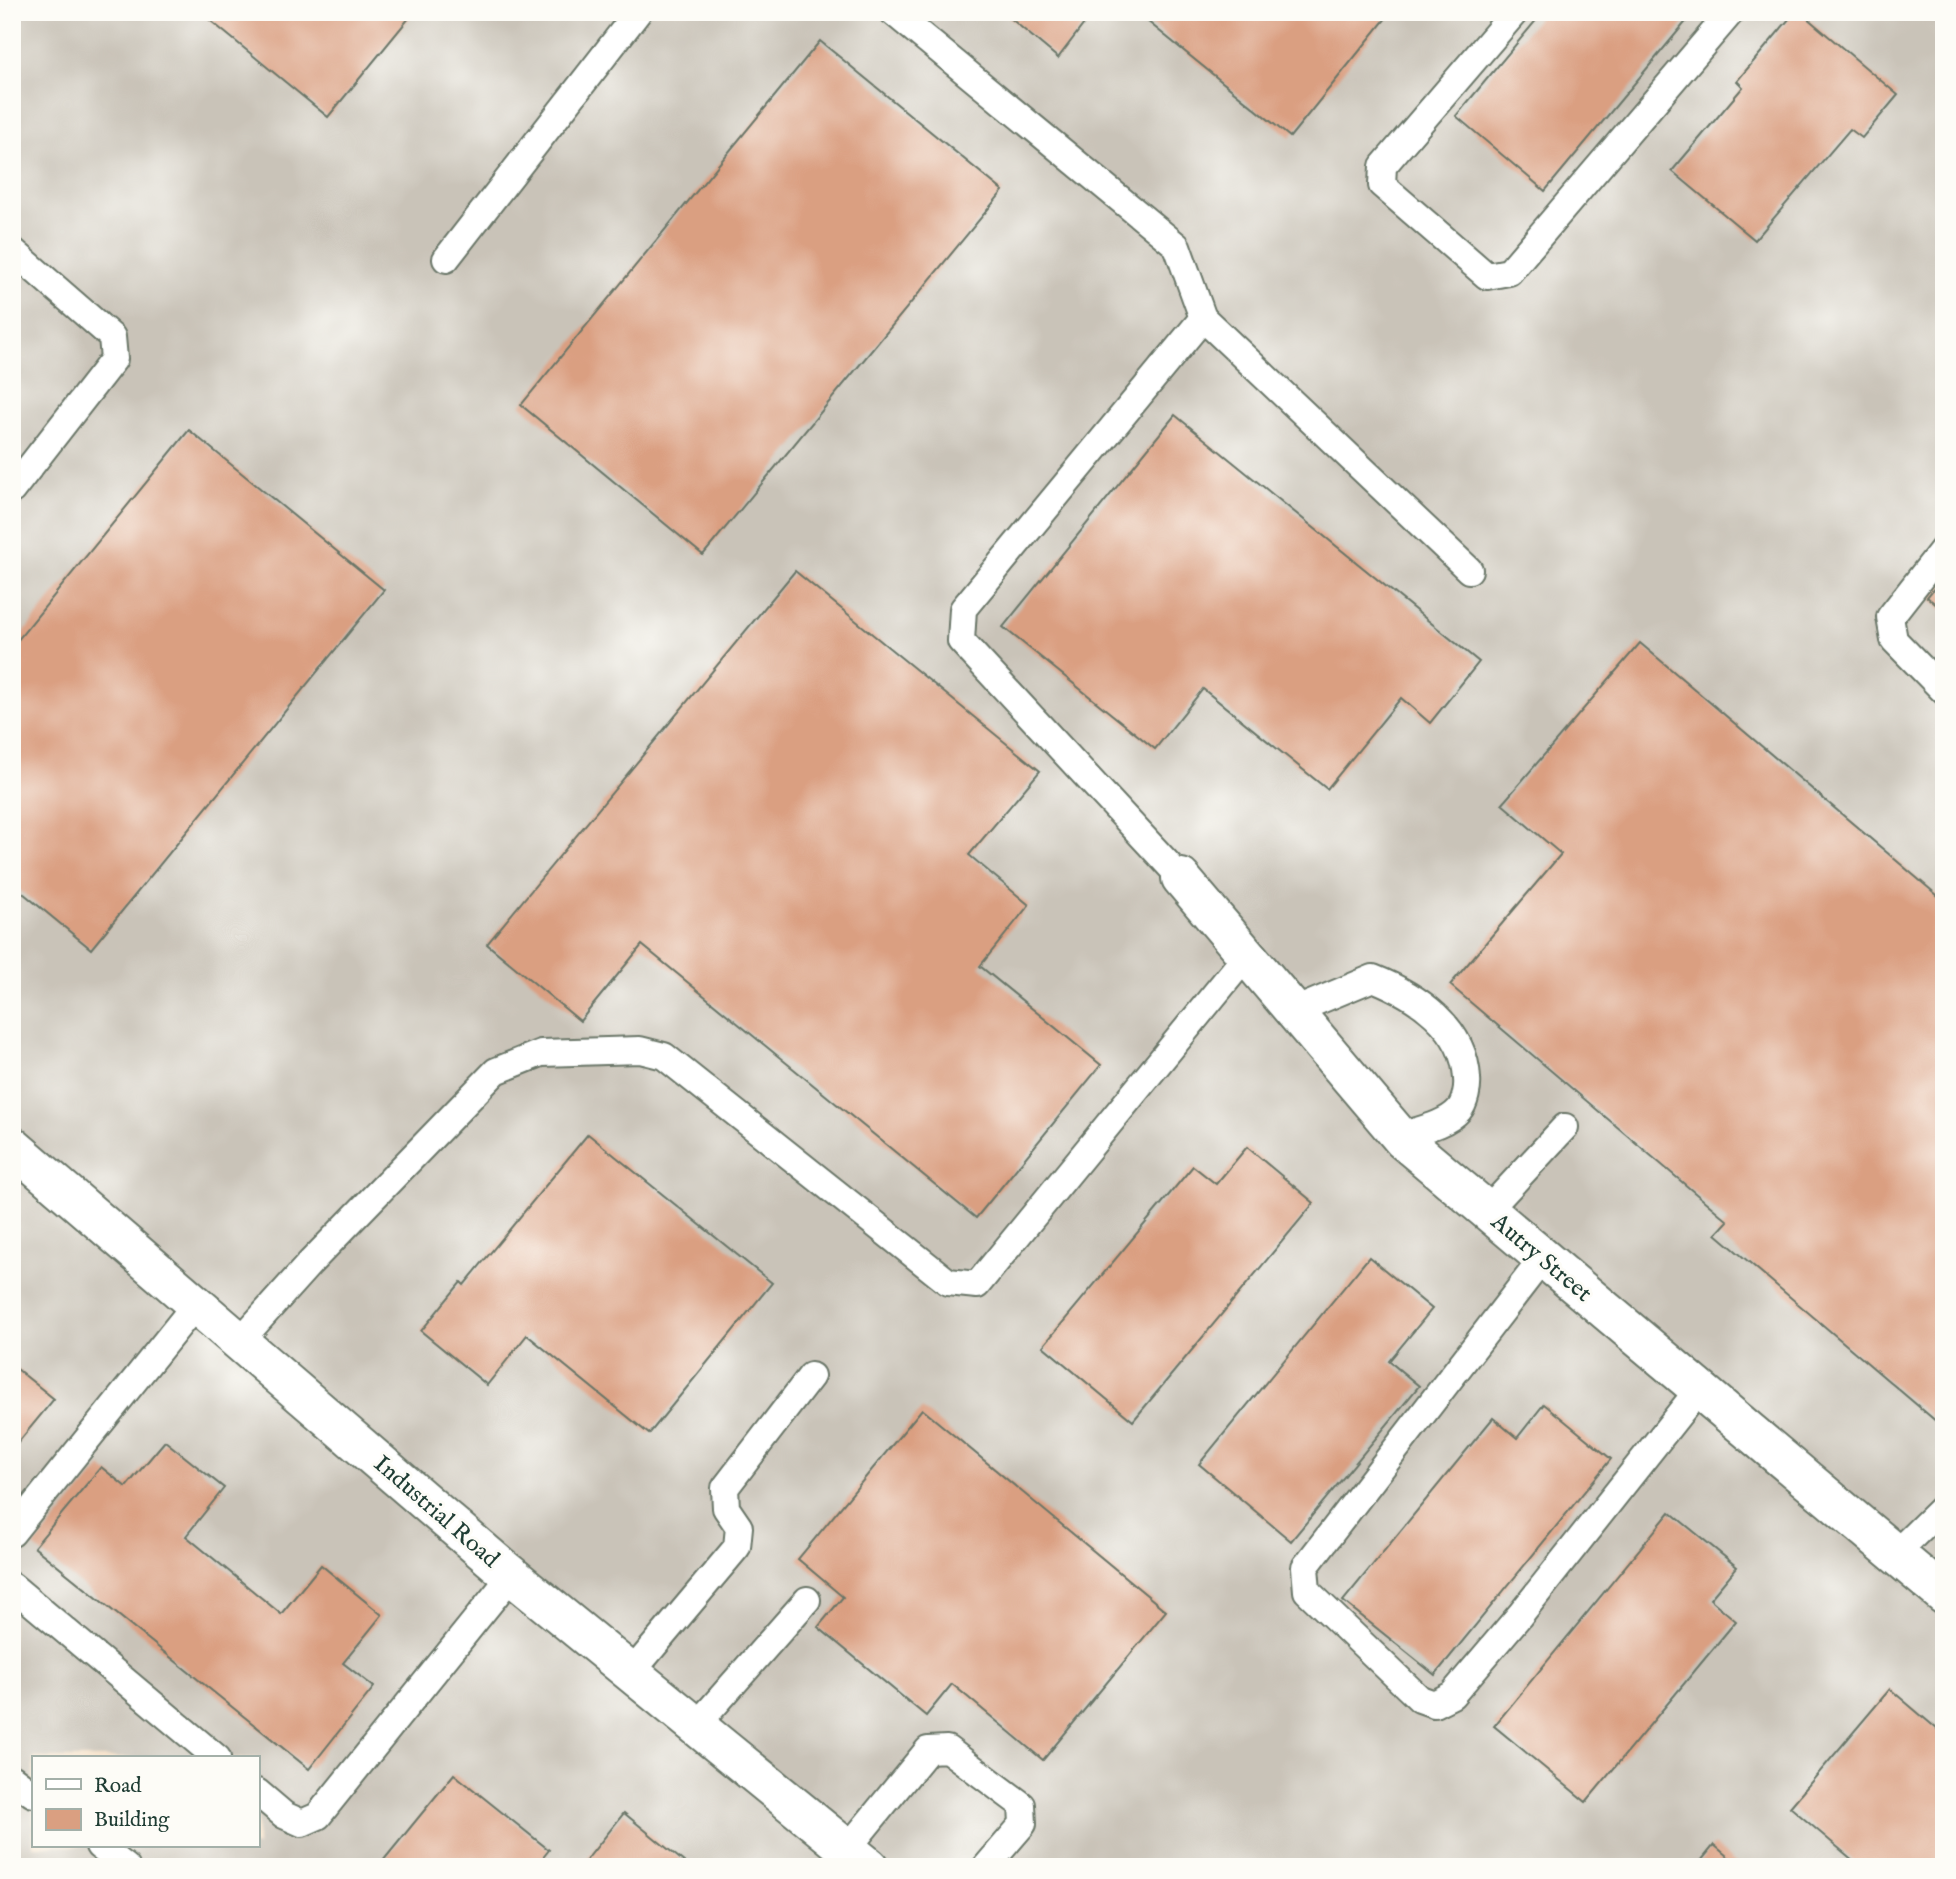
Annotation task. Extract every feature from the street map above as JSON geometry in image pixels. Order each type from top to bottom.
[{"type":"street","name":"Autry Street","points":[[1181,878],[1400,1136],[1944,1595]]},
{"type":"street","name":"Industrial Road","points":[[12,1146],[512,1575],[858,1858]]},
{"type":"lane","points":[[446,259],[638,12]]},
{"type":"lane","points":[[893,12],[1177,246],[1203,318],[1469,570]]},
{"type":"lane","points":[[1515,12],[1383,166],[1382,185],[1487,276],[1509,272],[1731,12]]},
{"type":"lane","points":[[12,250],[112,337],[114,359],[12,489]]},
{"type":"lane","points":[[1181,878],[961,642],[963,610],[1203,318]]},
{"type":"lane","points":[[1944,548],[1890,617],[1894,640],[1944,691]]},
{"type":"lane","points":[[239,1342],[310,1263],[496,1071],[541,1054],[640,1050],[664,1056],[948,1282],[977,1285],[1247,956]]},
{"type":"lane","points":[[1294,1011],[1373,978],[1399,988],[1429,1009],[1448,1027],[1467,1065],[1468,1086],[1460,1109],[1447,1119],[1400,1136]]},
{"type":"lane","points":[[1487,1211],[1565,1127]]},
{"type":"lane","points":[[1543,1258],[1305,1567],[1307,1591],[1420,1699],[1434,1704],[1452,1695],[1520,1615],[1699,1389]]},
{"type":"lane","points":[[12,1533],[196,1304]]},
{"type":"lane","points":[[631,1673],[737,1547],[738,1527],[726,1508],[725,1488],[811,1376]]},
{"type":"lane","points":[[1895,1554],[1944,1506]]},
{"type":"lane","points":[[259,1794],[284,1815],[302,1823],[318,1816],[512,1575]]},
{"type":"lane","points":[[12,1586],[215,1756]]},
{"type":"lane","points":[[696,1726],[807,1601]]},
{"type":"lane","points":[[858,1858],[928,1749],[947,1749],[1022,1805],[1023,1824],[986,1867]]},
{"type":"lane","points":[[12,1778],[32,1793]]},
{"type":"lane","points":[[102,1848],[126,1867]]},
{"type":"shaded area","points":[[12,12],[1944,12],[1944,1867],[12,1867]]},
{"type":"building","points":[[200,12],[414,12],[328,117]]},
{"type":"building","points":[[1003,12],[1093,12],[1058,58]]},
{"type":"building","points":[[1136,12],[1391,12],[1290,137]]},
{"type":"building","points":[[1543,12],[1694,12],[1545,191],[1456,116]]},
{"type":"building","points":[[1795,12],[1800,12],[1898,95],[1862,138],[1850,129],[1755,240],[1672,171],[1743,87],[1737,81]]},
{"type":"building","points":[[820,41],[1003,191],[703,555],[521,405]]},
{"type":"building","points":[[1175,415],[1479,662],[1430,723],[1401,698],[1327,789],[1203,689],[1155,749],[1003,627]]},
{"type":"building","points":[[189,430],[384,590],[91,949],[12,884],[12,647]]},
{"type":"building","points":[[795,571],[1040,771],[969,855],[1029,905],[980,966],[1101,1065],[976,1218],[642,945],[580,1021],[487,944]]},
{"type":"building","points":[[1944,576],[1944,611],[1927,597]]},
{"type":"building","points":[[1640,643],[1944,901],[1944,1428],[1716,1234],[1728,1221],[1450,985],[1561,854],[1502,804]]},
{"type":"building","points":[[588,1134],[772,1283],[649,1434],[527,1335],[487,1385],[421,1331],[461,1282],[464,1285]]},
{"type":"building","points":[[1247,1147],[1314,1203],[1133,1421],[1043,1346],[1193,1166],[1216,1184]]},
{"type":"building","points":[[1369,1257],[1432,1309],[1389,1361],[1419,1386],[1291,1541],[1199,1464]]},
{"type":"building","points":[[12,1365],[54,1399],[12,1450]]},
{"type":"building","points":[[1544,1404],[1611,1459],[1435,1675],[1343,1601],[1493,1418],[1517,1438]]},
{"type":"building","points":[[922,1409],[1166,1611],[1043,1760],[952,1684],[926,1716],[818,1627],[843,1597],[798,1559]]},
{"type":"building","points":[[165,1441],[224,1488],[186,1536],[281,1614],[321,1565],[382,1615],[343,1663],[374,1687],[309,1769],[34,1547],[101,1467],[126,1487]]},
{"type":"building","points":[[1670,1512],[1737,1567],[1710,1599],[1736,1621],[1586,1802],[1494,1726]]},
{"type":"building","points":[[1890,1689],[1944,1735],[1944,1867],[1861,1867],[1790,1807]]},
{"type":"building","points":[[454,1774],[549,1850],[541,1860],[550,1867],[378,1867]]},
{"type":"building","points":[[624,1813],[690,1867],[581,1867]]},
{"type":"building","points":[[1714,1845],[1740,1867],[1696,1867]]}]
